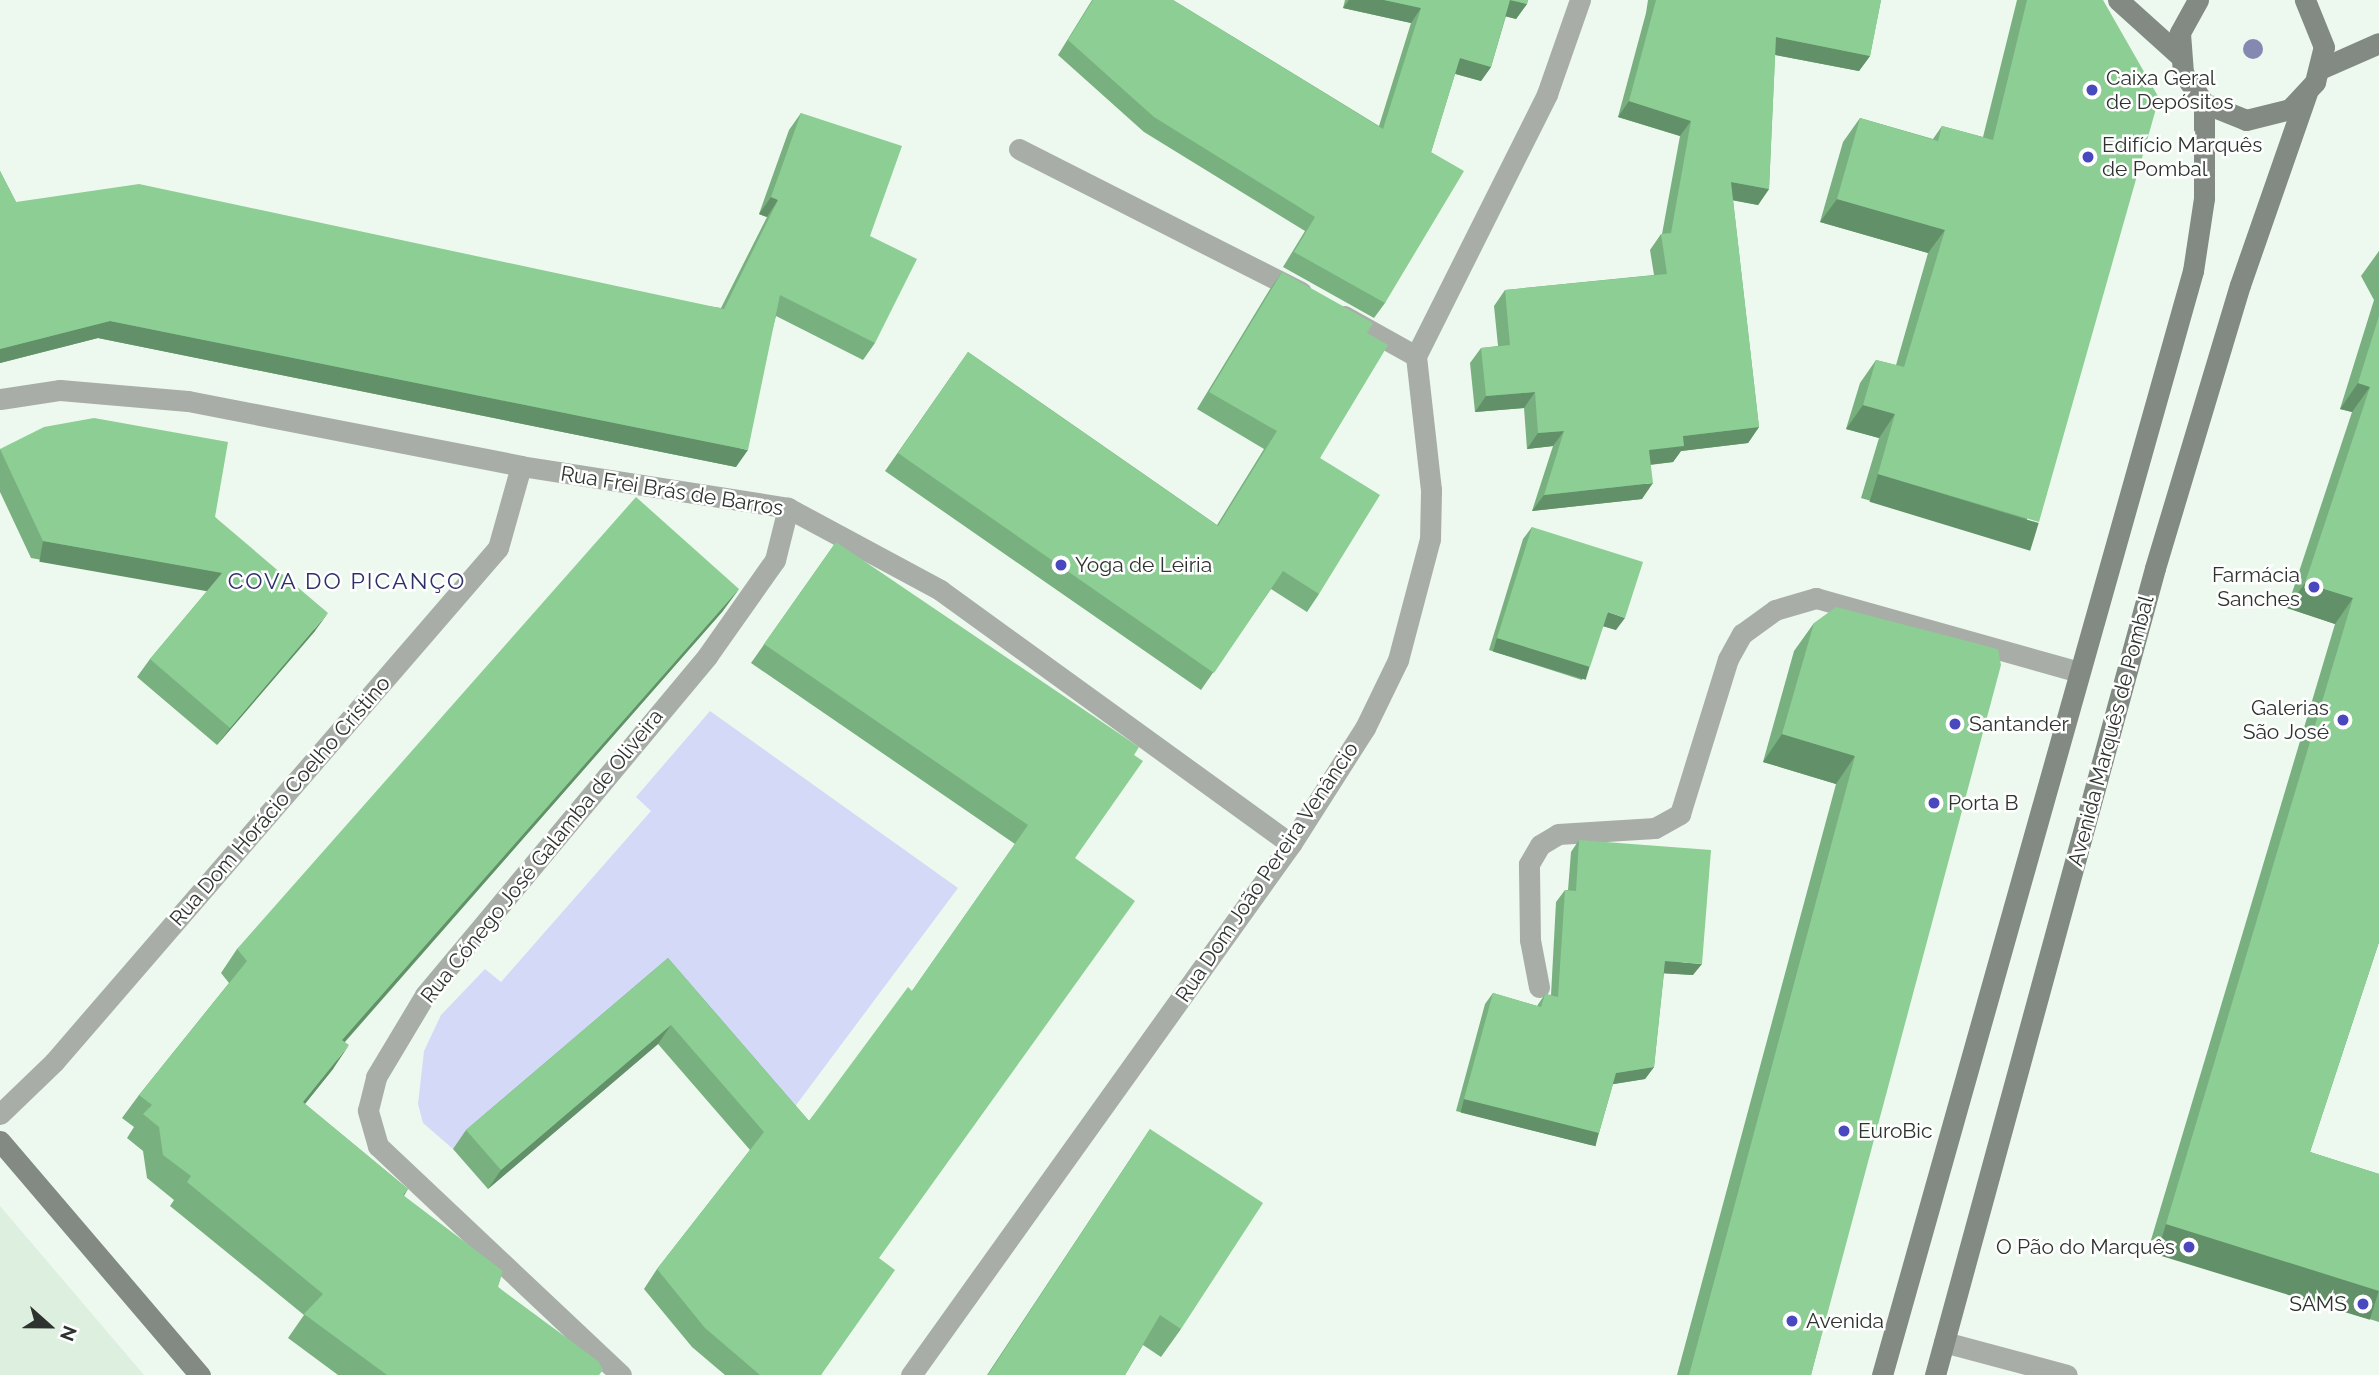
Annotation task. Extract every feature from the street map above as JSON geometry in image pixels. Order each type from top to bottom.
[{"type":"main road","points":[[1882,1375],[2193,271],[2204,198],[2204,103],[2179,55],[2118,0]]},
{"type":"main road","points":[[2179,55],[2180,33],[2198,0]]},
{"type":"main road","points":[[2305,0],[2319,24],[2320,69],[2379,43]]},
{"type":"main road","name":"Avenida Marquês de Pombal","points":[[1936,1375],[2155,568],[2240,285],[2307,93],[2320,69]]},
{"type":"main road","points":[[2204,103],[2246,120],[2269,118],[2307,93]]},
{"type":"main road","points":[[0,1141],[200,1375]]},
{"type":"street","points":[[1019,149],[1208,240],[1416,356],[1542,107],[1580,0]]},
{"type":"street","name":"Rua Dom João Pereira Venâncio","points":[[911,1375],[1291,844],[1365,728],[1398,660],[1430,539],[1431,490],[1416,356]]},
{"type":"street","name":"Rua Frei Brás de Barros","points":[[0,399],[119,391],[521,466],[788,508],[940,590],[1291,844]]},
{"type":"street","name":"Rua Dom Horácio Coelho Cristino","points":[[0,1114],[54,1062],[498,548],[521,466]]},
{"type":"street","name":"Rua Cónego José Galamba de Oliveira","points":[[621,1375],[378,1146],[368,1110],[376,1077],[425,995],[708,655],[775,560],[788,508]]},
{"type":"street","points":[[1539,987],[1530,940],[1529,864],[1540,845],[1558,834],[1654,828],[1680,814],[1728,659],[1742,634],[1775,610],[1816,598],[2079,672]]},
{"type":"street","points":[[1944,1342],[2067,1375]]},
{"type":"shaded area","points":[[710,711],[958,888],[782,1124],[654,977],[453,1149],[423,1123],[418,1104],[424,1051],[441,1015],[485,969],[501,982],[651,811],[636,797]]},
{"type":"shaded area","points":[[0,1206],[144,1375],[0,1375]]},
{"type":"building","points":[[1093,0],[1173,0],[1383,129],[1421,8],[1384,0],[1510,0],[1491,67],[1460,58],[1431,152],[1464,171],[1385,303],[1294,252],[1315,217],[1154,117],[1068,40]]},
{"type":"building","points":[[1510,0],[1528,0],[1527,4]]},
{"type":"building","points":[[1656,0],[1881,0],[1870,56],[1776,37],[1769,189],[1731,182],[1759,427],[1683,436],[1684,446],[1649,450],[1653,483],[1544,495],[1564,431],[1538,433],[1535,392],[1486,396],[1481,348],[1510,345],[1505,290],[1667,274],[1661,234],[1671,233],[1691,121],[1629,101]]},
{"type":"building","points":[[2027,0],[2103,0],[2159,98],[2039,522],[1878,474],[1895,414],[1863,405],[1876,360],[1904,367],[1945,230],[1837,199],[1860,118],[1938,141],[1942,126],[1993,140]]},
{"type":"building","points":[[801,113],[902,146],[870,236],[917,259],[875,343],[780,295],[748,450],[110,321],[0,349],[0,171],[16,202],[139,184],[724,309],[778,200],[771,197]]},
{"type":"building","points":[[1282,272],[1373,323],[1367,333],[1388,345],[1320,458],[1380,495],[1319,594],[1283,571],[1214,673],[898,453],[968,352],[1218,526],[1277,431],[1209,392]]},
{"type":"building","points":[[2379,316],[2379,942],[2310,1152],[2379,1174],[2379,1291],[2166,1224],[2353,598],[2305,583],[2370,387],[2358,383]]},
{"type":"building","points":[[94,418],[228,442],[215,517],[328,613],[230,728],[150,659],[222,573],[43,541],[0,449],[44,427]]},
{"type":"building","points":[[636,497],[739,589],[342,1040],[349,1045],[303,1102],[408,1189],[403,1195],[503,1271],[498,1287],[598,1361],[603,1370],[599,1375],[387,1375],[304,1314],[323,1294],[187,1182],[191,1176],[163,1155],[159,1127],[143,1114],[152,1105],[139,1095],[247,961],[237,949]]},
{"type":"building","points":[[1532,527],[1643,562],[1625,618],[1608,612],[1590,667],[1497,638]]},
{"type":"building","points":[[836,542],[1139,747],[1134,755],[1143,761],[1075,858],[1135,901],[879,1258],[895,1270],[821,1375],[760,1375],[705,1328],[657,1269],[764,1132],[671,1025],[501,1170],[466,1130],[668,958],[809,1121],[908,987],[912,991],[1028,825],[764,644]]},
{"type":"building","points":[[1836,607],[1998,649],[2001,665],[1811,1375],[1689,1375],[1855,756],[1782,734],[1814,623]]},
{"type":"building","points":[[1579,840],[1711,850],[1702,964],[1665,961],[1654,1067],[1616,1073],[1599,1133],[1464,1099],[1493,993],[1541,1007],[1545,994],[1558,997],[1565,890],[1576,891]]},
{"type":"building","points":[[1150,1129],[1263,1203],[1181,1329],[1160,1315],[1125,1375],[988,1375]]},
{"type":"place","name":"Caixa Geral de Depósitos","points":[[2092,90]]},
{"type":"place","name":"Edifício Marquês de Pombal","points":[[2088,157]]},
{"type":"place","name":"Yoga de Leiria","points":[[1061,565]]},
{"type":"place","name":"Farmácia Sanches","points":[[2314,587]]},
{"type":"place","name":"Galerias São José","points":[[2343,720]]},
{"type":"place","name":"Santander","points":[[1955,724]]},
{"type":"place","name":"Porta B","points":[[1934,803]]},
{"type":"place","name":"EuroBic","points":[[1844,1131]]},
{"type":"place","name":"O Pão do Marquês","points":[[2189,1247]]},
{"type":"place","name":"SAMS","points":[[2363,1304]]},
{"type":"place","name":"Avenida","points":[[1792,1321]]},
{"type":"district","name":"COVA DO PICANÇO","points":[[347,581]]}]
